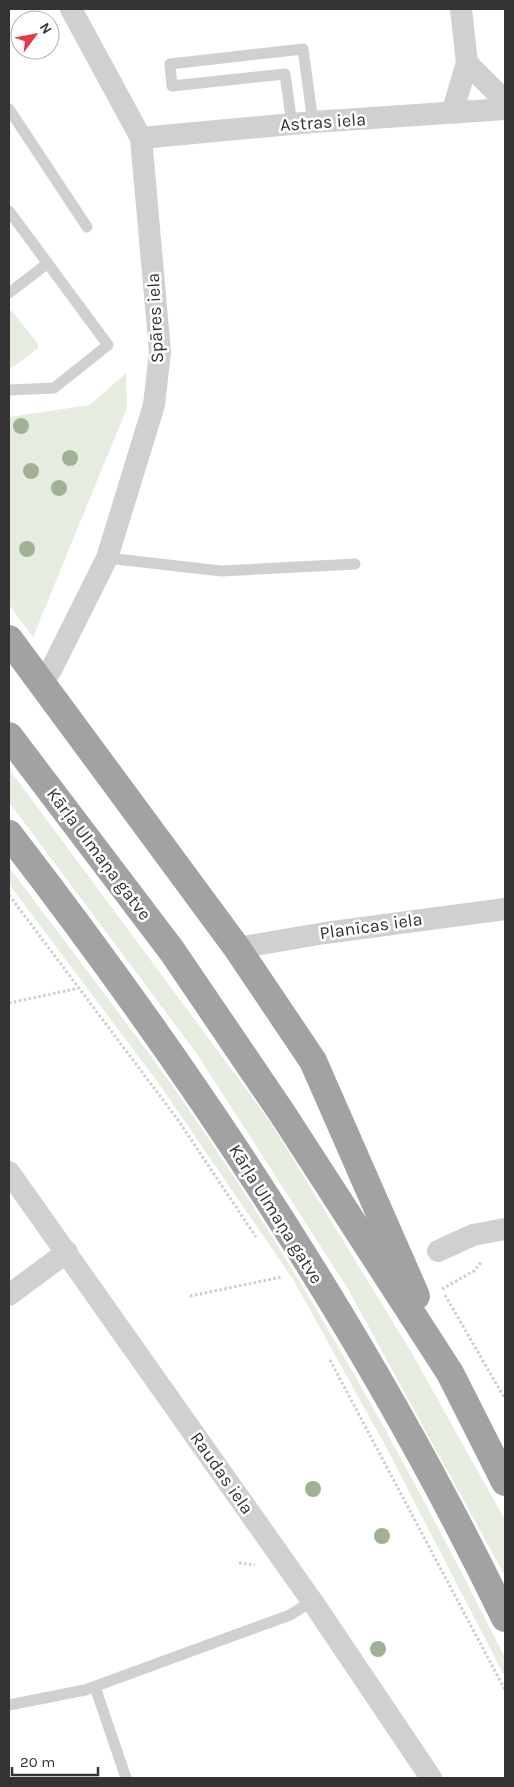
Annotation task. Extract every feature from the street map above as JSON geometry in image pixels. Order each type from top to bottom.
[{"type":"highway","points":[[9,638],[238,948],[313,1061],[450,1373]]},
{"type":"highway","name":"Kārļa Ulmaņa gatve","points":[[9,736],[172,951],[282,1113],[450,1373],[505,1482]]},
{"type":"highway","name":"Kārļa Ulmaņa gatve","points":[[9,834],[83,931],[206,1105],[311,1268],[412,1440],[505,1618]]},
{"type":"street","name":"Spāres iela","points":[[42,682],[51,670],[107,558],[154,405],[160,352],[141,138],[71,9]]},
{"type":"street","points":[[452,113],[466,63],[461,9]]},
{"type":"street","points":[[466,63],[505,101]]},
{"type":"street","name":"Astras iela","points":[[141,138],[302,123],[505,109]]},
{"type":"street","name":"Planīcas iela","points":[[238,948],[325,932],[505,909]]},
{"type":"street","name":"Raudas iela","points":[[9,1172],[312,1601],[431,1778]]},
{"type":"street","points":[[438,1251],[473,1235],[505,1229]]},
{"type":"street","points":[[9,1296],[67,1252]]},
{"type":"lane","points":[[303,49],[302,123],[285,74],[172,86],[170,64],[303,49]]},
{"type":"lane","points":[[9,109],[87,227]]},
{"type":"lane","points":[[9,211],[108,345],[54,388],[9,390]]},
{"type":"lane","points":[[9,293],[48,263]]},
{"type":"lane","points":[[107,558],[221,571],[355,564]]},
{"type":"lane","points":[[9,1705],[95,1687],[290,1615],[312,1601]]},
{"type":"lane","points":[[95,1687],[126,1778]]},
{"type":"path","points":[[9,895],[178,1120],[260,1244]]},
{"type":"path","points":[[9,1004],[79,988]]},
{"type":"path","points":[[277,1269],[287,1284]]},
{"type":"path","points":[[190,1296],[282,1277]]},
{"type":"path","points":[[330,1358],[505,1690]]},
{"type":"path","points":[[239,1563],[248,1565]]},
{"type":"shaded area","points":[[9,311],[12,311],[38,344],[38,348],[10,368]]},
{"type":"shaded area","points":[[126,373],[127,408],[33,637],[9,605],[9,417],[90,405]]},
{"type":"shaded area","points":[[9,769],[269,1120],[410,1350],[505,1520],[505,1576],[348,1289],[197,1054],[9,802]]},
{"type":"shaded area","points":[[9,867],[180,1097],[226,1164],[312,1302],[431,1514],[505,1658],[505,1677],[386,1447],[294,1281],[160,1085],[9,884]]}]
